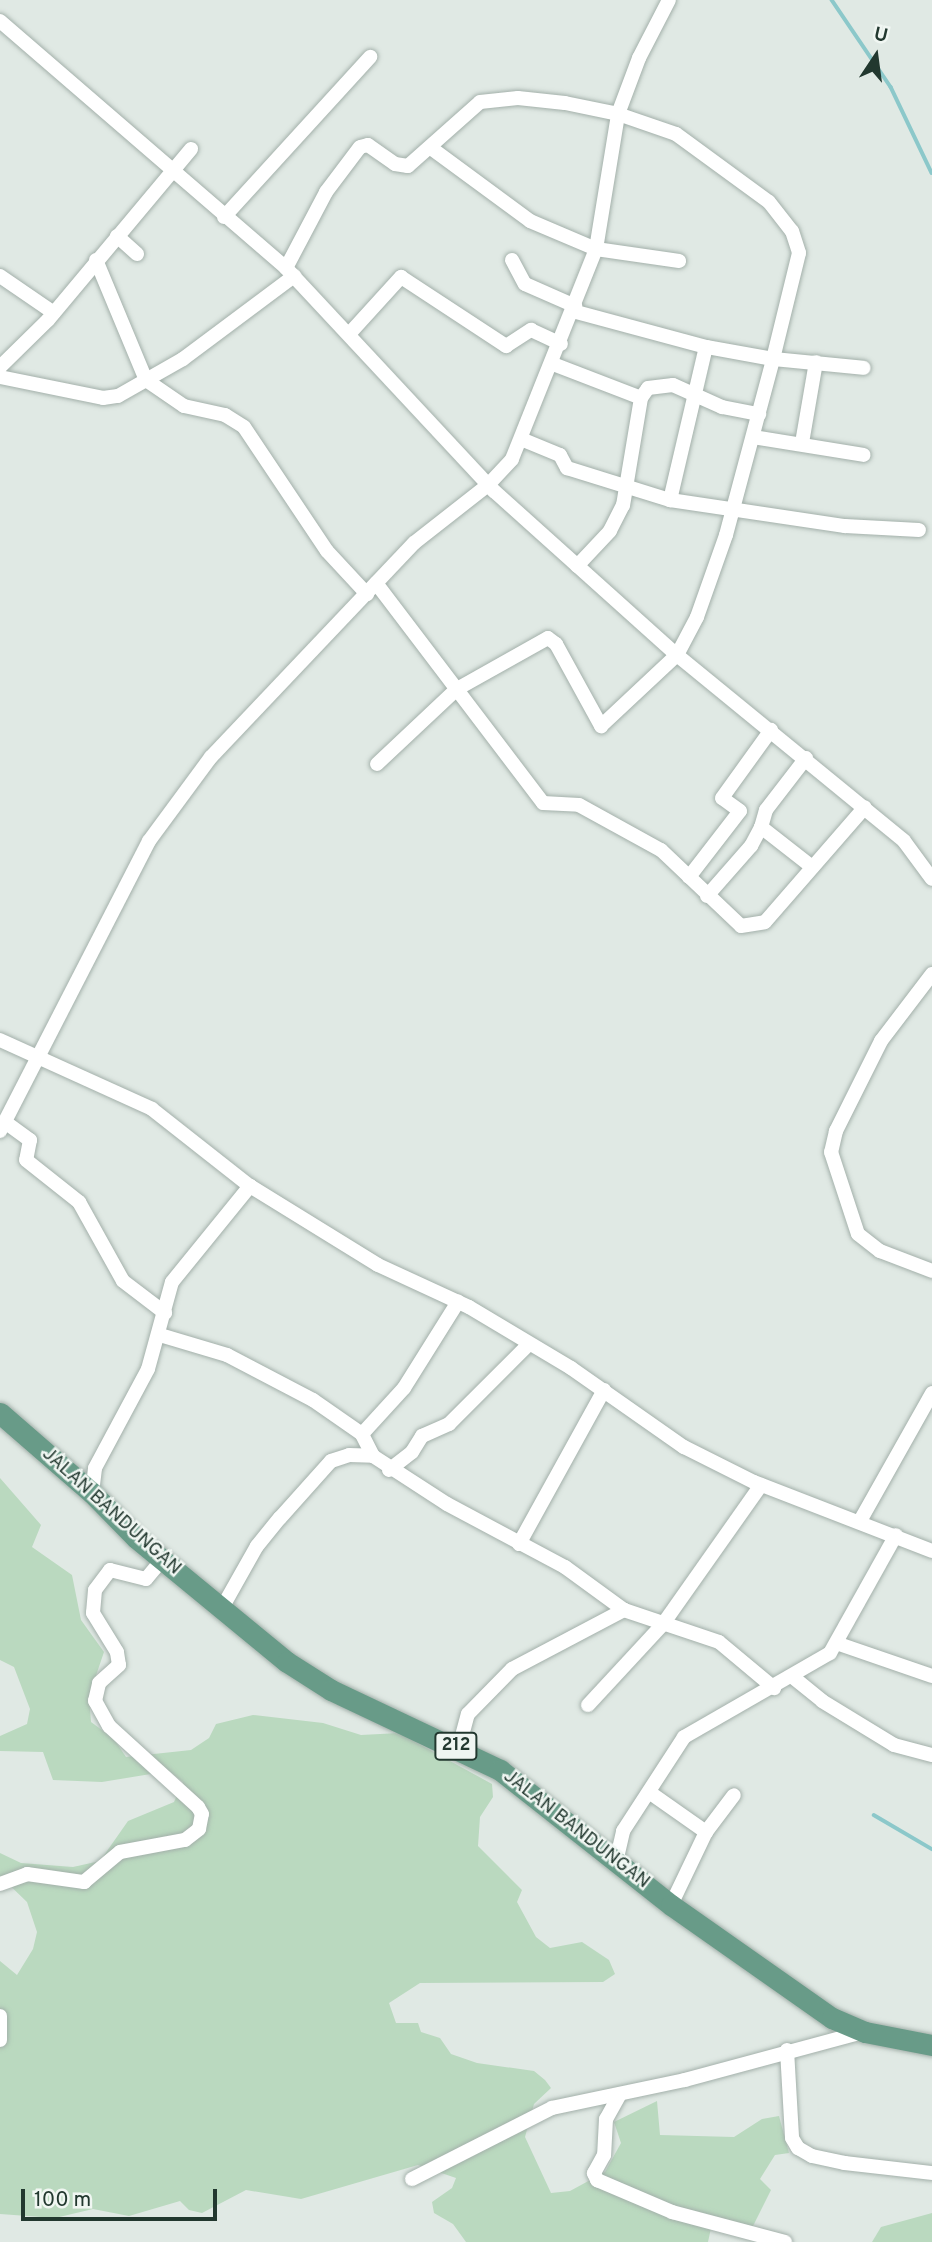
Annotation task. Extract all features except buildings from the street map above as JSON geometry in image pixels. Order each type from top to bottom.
[{"type":"main road","name":"JALAN BANDUNGAN","points":[[0,1413],[92,1493],[162,1560],[287,1662],[331,1690],[459,1747],[500,1770],[671,1905],[832,2018],[865,2032],[932,2045]]},
{"type":"street","points":[[164,1312],[123,1281],[79,1202],[26,1160],[30,1140],[2,1126],[149,841],[211,757],[414,543],[488,485],[512,459],[554,364],[596,249],[618,114],[639,58],[668,0]]},
{"type":"street","points":[[0,21],[171,173],[290,272],[350,333],[488,485],[677,655],[904,841],[932,879]]},
{"type":"street","points":[[224,218],[370,57]]},
{"type":"street","points":[[0,377],[103,398],[118,396],[183,359],[290,272],[326,192],[360,147],[368,145],[402,166],[431,148],[467,110],[497,97],[618,114],[660,126],[700,149],[769,202],[792,231],[799,253],[753,437],[731,511],[697,617],[677,655],[601,726],[556,644],[548,638],[457,690],[377,764]]},
{"type":"street","points":[[431,148],[530,221],[596,249],[679,261]]},
{"type":"street","points":[[0,367],[54,313],[191,149]]},
{"type":"street","points":[[117,236],[137,254]]},
{"type":"street","points":[[96,260],[146,380],[184,406],[226,415],[244,426],[327,551],[371,588],[457,690],[543,803],[579,805],[661,850],[731,921],[755,927],[865,807]]},
{"type":"street","points":[[512,260],[525,284],[574,308],[706,347],[773,359],[864,368]]},
{"type":"street","points":[[0,276],[54,313]]},
{"type":"street","points":[[350,333],[401,277],[506,346],[531,330],[561,344]]},
{"type":"street","points":[[670,500],[706,347]]},
{"type":"street","points":[[802,443],[817,362]]},
{"type":"street","points":[[554,364],[641,398]]},
{"type":"street","points":[[577,566],[610,531],[628,487],[641,398],[648,388],[659,384],[694,392],[722,407],[759,414]]},
{"type":"street","points":[[753,437],[864,455]]},
{"type":"street","points":[[521,439],[560,455],[567,468],[670,500],[731,511],[919,530]]},
{"type":"street","points":[[740,811],[722,798],[771,730]]},
{"type":"street","points":[[707,896],[751,846],[766,810],[806,758]]},
{"type":"street","points":[[689,877],[745,804],[758,814],[766,810]]},
{"type":"street","points":[[761,827],[812,867]]},
{"type":"street","points":[[932,974],[880,1041],[836,1131],[831,1152],[858,1234],[880,1251],[932,1271]]},
{"type":"street","points":[[0,1040],[39,1054],[152,1109],[250,1186],[378,1265],[458,1302],[529,1343],[604,1390],[684,1447],[761,1485],[932,1551]]},
{"type":"street","points":[[92,1493],[95,1468],[148,1369],[160,1335],[173,1282],[250,1186]]},
{"type":"street","points":[[362,1434],[404,1388],[458,1302]]},
{"type":"street","points":[[160,1335],[226,1355],[313,1400],[362,1434],[373,1456],[389,1469],[519,1544],[565,1567],[624,1610],[719,1643],[774,1688]]},
{"type":"street","points":[[389,1469],[412,1452],[422,1436],[449,1424],[529,1343]]},
{"type":"street","points":[[519,1544],[604,1390]]},
{"type":"street","points":[[860,1521],[932,1393]]},
{"type":"street","points":[[222,1608],[257,1546],[331,1461],[373,1456]]},
{"type":"street","points":[[588,1705],[663,1624],[761,1485]]},
{"type":"street","points":[[616,1862],[623,1831],[693,1729],[794,1678],[839,1644],[896,1535]]},
{"type":"street","points":[[0,1884],[27,1874],[84,1882],[120,1852],[185,1840],[199,1829],[202,1814],[198,1807],[109,1726],[94,1696],[99,1683],[119,1665],[117,1652],[93,1613],[96,1590],[110,1570],[146,1579],[162,1560]]},
{"type":"street","points":[[459,1747],[468,1714],[512,1669],[624,1610]]},
{"type":"street","points":[[839,1644],[932,1676]]},
{"type":"street","points":[[794,1678],[822,1701],[894,1745],[932,1755]]},
{"type":"street","points":[[649,1792],[706,1832]]},
{"type":"street","points":[[671,1905],[706,1832],[734,1795]]},
{"type":"street","points":[[0,2016],[0,2040]]},
{"type":"street","points":[[412,2179],[542,2112],[865,2032]]},
{"type":"street","points":[[787,2050],[792,2138],[798,2148],[812,2157],[932,2173]]},
{"type":"street","points":[[620,2094],[606,2119],[604,2155],[594,2173],[597,2180],[672,2212],[785,2242]]},
{"type":"green space","points":[[0,1478],[41,1525],[32,1547],[72,1575],[81,1620],[104,1652],[89,1696],[91,1722],[114,1739],[126,1757],[191,1750],[209,1738],[216,1724],[253,1715],[323,1723],[361,1735],[399,1733],[492,1784],[493,1797],[480,1817],[478,1846],[522,1890],[517,1902],[536,1937],[550,1948],[582,1942],[609,1960],[615,1974],[603,1982],[420,1983],[389,2003],[396,2023],[418,2023],[421,2032],[440,2038],[451,2054],[477,2063],[534,2071],[545,2080],[551,2088],[534,2104],[525,2137],[551,2193],[570,2191],[605,2172],[621,2143],[614,2122],[657,2101],[660,2135],[734,2137],[762,2119],[779,2116],[789,2153],[775,2155],[760,2179],[771,2190],[752,2228],[711,2228],[708,2242],[466,2242],[453,2224],[434,2213],[432,2202],[452,2188],[456,2178],[418,2165],[301,2199],[246,2190],[202,2213],[189,2210],[180,2201],[129,2216],[93,2209],[55,2218],[0,2214],[0,1961],[17,1975],[33,1949],[37,1932],[27,1902],[0,1876],[0,1853],[21,1863],[73,1867],[100,1861],[128,1821],[174,1802],[183,1782],[169,1771],[102,1782],[53,1780],[43,1752],[0,1751],[0,1736],[27,1724],[30,1709],[14,1667],[0,1660]]},
{"type":"green space","points":[[932,2213],[932,2242],[872,2242],[881,2227]]},
{"type":"waterway","points":[[832,0],[891,87],[932,173]]},
{"type":"waterway","points":[[874,1815],[932,1849]]}]
